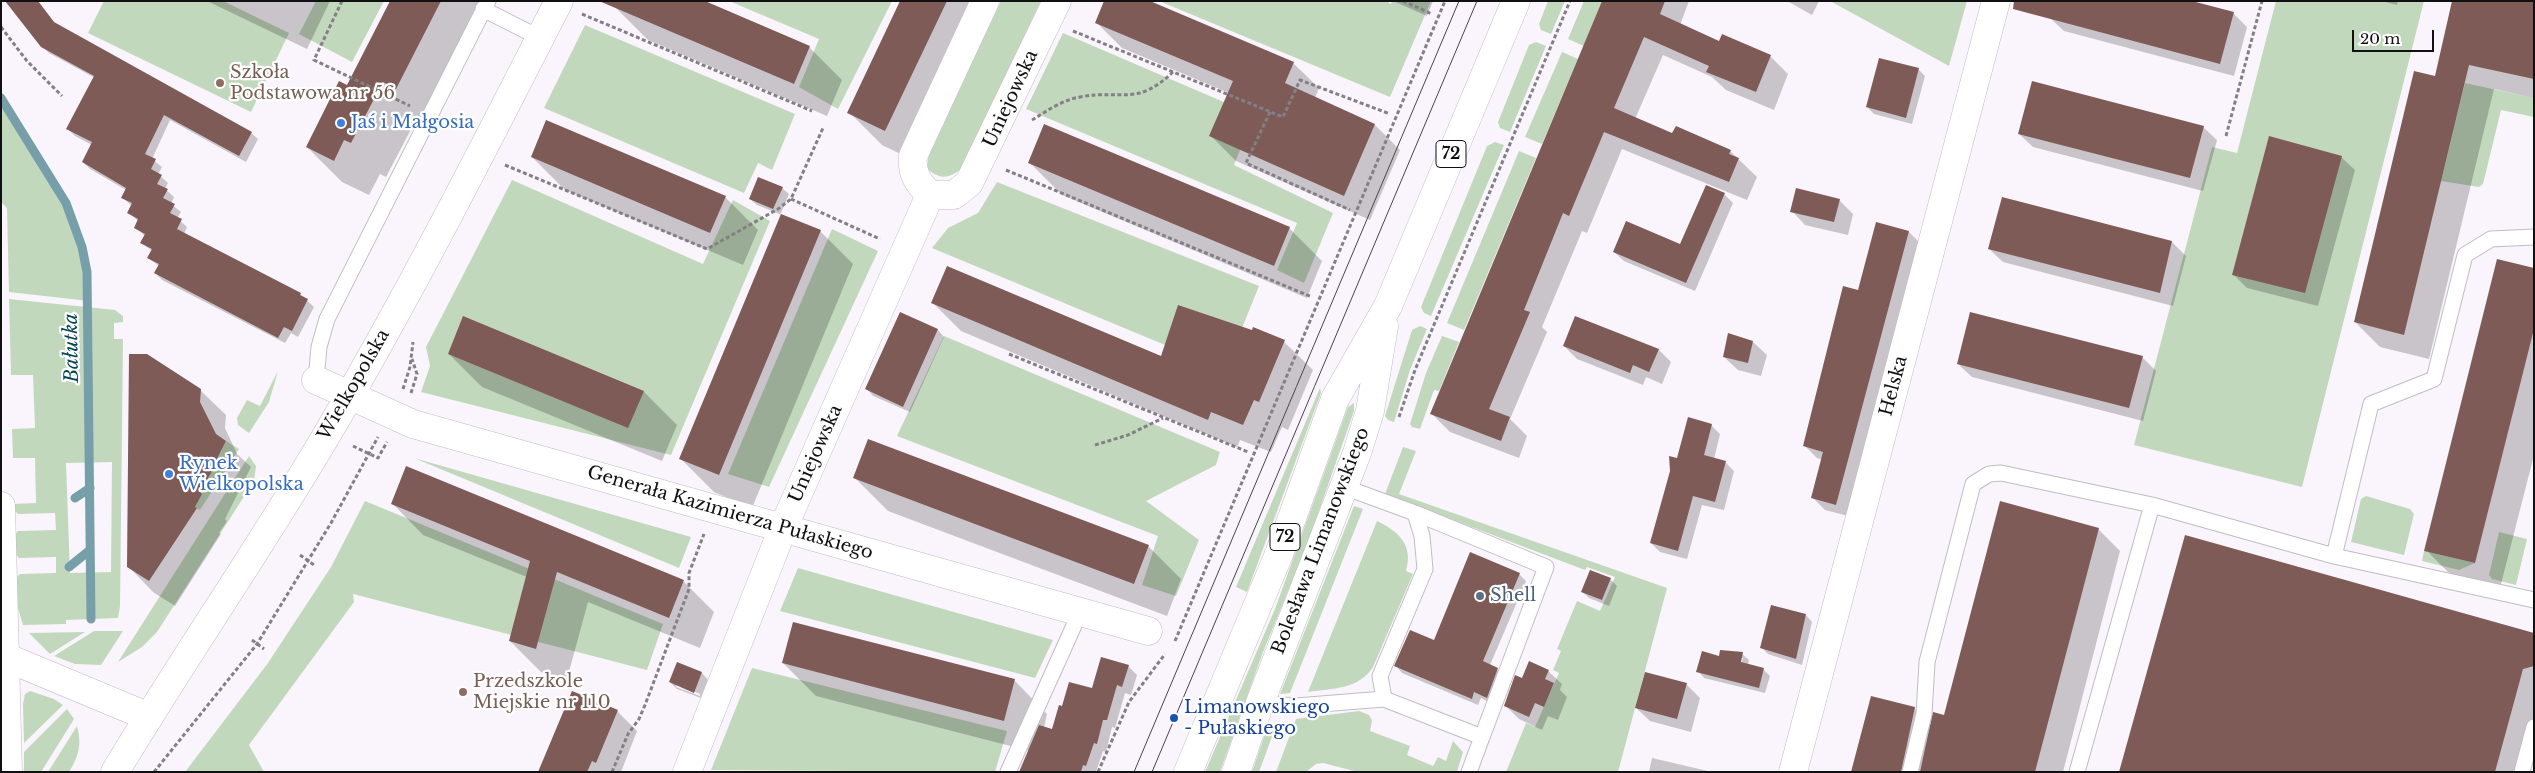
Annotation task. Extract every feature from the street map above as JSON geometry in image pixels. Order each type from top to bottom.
[{"type":"street","points":[[930,195],[915,176],[912,166],[913,156],[985,1]]},
{"type":"street","name":"Bolesława Limanowskiego","points":[[1188,772],[1279,554],[1335,399],[1388,306],[1516,1]]},
{"type":"street","name":"Helska","points":[[1793,772],[1996,1]]},
{"type":"street","name":"Wielkopolska","points":[[120,763],[268,529],[349,396],[422,266],[540,38],[568,7]]},
{"type":"street","name":"Uniejowska","points":[[687,772],[783,528],[930,195],[954,195],[969,183],[1060,14]]},
{"type":"street","name":"Bolesława Limanowskiego","points":[[1236,772],[1260,702],[1344,487],[1370,411],[1388,306]]},
{"type":"street","name":"Generała Kazimierza Pułaskiego","points":[[316,380],[413,424],[1148,630]]},
{"type":"street","points":[[1,506],[3,657],[8,772]]},
{"type":"street","points":[[3,657],[149,717]]},
{"type":"lane","points":[[316,380],[319,348],[327,319],[486,5],[540,38]]},
{"type":"lane","points":[[2334,556],[2370,404],[2434,379],[2465,255],[2491,239],[2534,237]]},
{"type":"lane","points":[[1910,772],[1924,714],[1927,662],[1973,484],[1989,474],[2001,473],[2152,505],[2334,556],[2534,600]]},
{"type":"lane","points":[[1344,487],[1415,513],[1546,567],[1470,772]]},
{"type":"lane","points":[[2077,772],[2152,505]]},
{"type":"lane","points":[[1384,699],[1380,676],[1425,569],[1422,536],[1415,513]]},
{"type":"lane","points":[[1008,772],[1081,610]]},
{"type":"lane","points":[[1260,702],[1296,706],[1384,699],[1482,737]]},
{"type":"lane","points":[[2522,772],[2534,727]]},
{"type":"path","points":[[342,1],[314,60],[410,106]]},
{"type":"path","points":[[1404,1],[1432,14]]},
{"type":"path","points":[[1172,646],[1445,1]]},
{"type":"path","points":[[1397,424],[1415,370],[1570,1]]},
{"type":"path","points":[[2226,136],[2262,1]]},
{"type":"path","points":[[568,7],[812,111]]},
{"type":"path","points":[[1060,14],[1174,72],[1283,117],[1300,80],[1390,114]]},
{"type":"path","points":[[1,27],[28,61],[62,96]]},
{"type":"path","points":[[1029,122],[1061,103],[1080,97],[1145,93],[1158,86],[1174,72]]},
{"type":"path","points":[[1270,112],[1246,163],[1350,210]]},
{"type":"path","points":[[500,163],[707,249],[778,209],[792,199],[823,128]]},
{"type":"path","points":[[1005,170],[1312,297]]},
{"type":"path","points":[[792,199],[889,244]]},
{"type":"path","points":[[1009,354],[1248,452]]},
{"type":"path","points":[[154,772],[257,644],[308,561],[390,415]]},
{"type":"path","points":[[1095,445],[1128,436],[1163,417]]},
{"type":"path","points":[[350,444],[378,458]]},
{"type":"path","points":[[612,772],[628,734],[639,719],[645,705],[689,589],[689,573],[706,531]]},
{"type":"path","points":[[300,555],[314,565]]},
{"type":"path","points":[[252,640],[264,650]]},
{"type":"path","points":[[1098,772],[1130,702],[1166,653]]},
{"type":"green space","name":"Szkoła Podstawowa nr 56","points":[[104,1],[223,1],[289,33],[251,112],[88,33]]},
{"type":"green space","points":[[316,1],[384,1],[352,62],[299,34]]},
{"type":"green space","points":[[729,1],[892,1],[838,109],[799,87],[819,39]]},
{"type":"green space","points":[[1001,1],[1041,1],[960,170],[944,177],[936,175],[927,169],[929,150]]},
{"type":"green space","points":[[1159,1],[1386,1],[1391,4],[1392,1],[1431,1],[1390,97]]},
{"type":"green space","points":[[1548,1],[1565,1],[1551,34],[1541,30],[1539,24]]},
{"type":"green space","points":[[1584,1],[1602,1],[1584,46],[1568,39]]},
{"type":"green space","points":[[1830,1],[1967,1],[1949,66]]},
{"type":"green space","points":[[2276,1],[2424,1],[2302,487],[2134,445],[2212,147],[2237,153]]},
{"type":"green space","points":[[585,25],[795,114],[772,170],[758,163],[744,193],[544,108]]},
{"type":"green space","points":[[1063,33],[1254,115],[1234,165],[1333,213],[1304,283],[1277,270],[1297,223],[1026,109]]},
{"type":"green space","points":[[1536,42],[1546,46],[1510,132],[1500,128],[1498,122],[1529,45]]},
{"type":"green space","points":[[1562,52],[1578,59],[1542,144],[1525,137]]},
{"type":"green space","points":[[2465,83],[2534,98],[2534,117],[2501,110],[2483,184],[2479,187],[2441,181]]},
{"type":"green space","points":[[1,98],[50,174],[74,221],[83,251],[89,301],[9,292],[7,208],[1,202]]},
{"type":"green space","points":[[1495,142],[1504,145],[1431,316],[1424,313],[1421,307],[1487,146]]},
{"type":"green space","points":[[1519,151],[1536,158],[1464,330],[1447,323]]},
{"type":"green space","points":[[512,180],[703,264],[733,200],[770,221],[671,455],[421,392],[430,366],[426,347]]},
{"type":"green space","points":[[997,182],[1259,286],[1225,370],[932,248],[948,228],[978,213]]},
{"type":"green space","points":[[832,229],[878,251],[769,487],[728,474]]},
{"type":"green space","points":[[9,299],[115,310],[123,316],[123,322],[114,323],[114,339],[123,339],[120,606],[118,618],[66,620],[66,624],[23,625],[18,608],[16,578],[20,574],[56,573],[56,557],[19,558],[15,553],[15,535],[18,531],[56,530],[55,513],[18,514],[14,510],[14,504],[36,503],[35,458],[13,458],[12,429],[35,428],[33,375],[11,375]],"holes":[[[112,462],[111,572],[70,573],[66,463]]]},
{"type":"green space","points":[[1420,326],[1427,329],[1410,370],[1394,422],[1388,420],[1385,416],[1412,330]]},
{"type":"green space","points":[[944,336],[1220,452],[1216,465],[1146,501],[1199,540],[1176,596],[1142,585],[1158,536],[897,436]]},
{"type":"green space","points":[[1442,336],[1459,342],[1439,391],[1434,390],[1420,429],[1412,427],[1410,424],[1426,373]]},
{"type":"green space","points":[[278,371],[269,402],[249,433],[238,425],[237,418],[247,400],[260,406]]},
{"type":"green space","points":[[1320,388],[1321,393],[1247,592],[1236,587]]},
{"type":"green space","points":[[1354,403],[1354,411],[1307,545],[1263,652],[1220,772],[1205,772],[1275,609],[1348,407]]},
{"type":"green space","points":[[226,441],[239,449],[200,510],[195,507]]},
{"type":"green space","points":[[1403,447],[1416,451],[1399,494],[1667,588],[1618,772],[1506,772],[1526,723],[1535,727],[1559,673],[1553,670],[1561,651],[1557,649],[1577,601],[1600,611],[1615,577],[1587,567],[1585,570],[1385,494]]},
{"type":"green space","points":[[249,456],[256,466],[254,481],[157,632],[142,647],[118,662]]},
{"type":"green space","points":[[414,458],[691,537],[679,568]]},
{"type":"green space","points":[[2366,496],[2410,509],[2414,514],[2404,555],[2351,542],[2361,499]]},
{"type":"green space","points":[[365,501],[663,624],[647,670],[353,594],[354,602],[249,745],[264,772],[185,772],[268,663],[331,567]]},
{"type":"green space","points":[[1354,506],[1363,509],[1290,693],[1280,694]]},
{"type":"green space","points":[[1377,521],[1398,534],[1406,546],[1408,554],[1406,571],[1413,574],[1373,667],[1367,675],[1344,687],[1308,692]]},
{"type":"green space","points":[[2499,532],[2527,539],[2516,585],[2492,579],[2489,575]]},
{"type":"green space","points":[[2424,551],[2475,563],[2459,570],[2422,561]]},
{"type":"green space","points":[[798,568],[1053,640],[1035,678],[780,611]]},
{"type":"green space","points":[[94,631],[123,631],[101,665],[75,664],[54,656]]},
{"type":"green space","points":[[85,632],[50,654],[29,633]]},
{"type":"green space","points":[[752,668],[1007,731],[995,772],[711,770]]},
{"type":"green space","points":[[30,691],[54,699],[63,705],[24,743],[23,704],[25,694]]},
{"type":"green space","points":[[67,709],[74,719],[41,772],[24,772],[24,752]]},
{"type":"green space","points":[[1359,711],[1369,715],[1372,720],[1370,731],[1410,746],[1407,755],[1433,766],[1438,757],[1446,761],[1453,741],[1463,752],[1457,772],[1358,772],[1323,763],[1316,764],[1306,772],[1276,772],[1296,719]]},
{"type":"green space","points":[[1277,723],[1259,772],[1252,772],[1266,731]]},
{"type":"green space","points":[[77,726],[79,750],[69,772],[48,772]]},
{"type":"building","points":[[5,1],[38,1],[54,22],[252,132],[239,156],[164,115],[145,154],[156,159],[151,169],[162,175],[157,184],[168,189],[163,198],[175,204],[170,213],[182,219],[177,229],[301,293],[300,295],[308,299],[292,331],[284,327],[278,338],[154,273],[159,264],[147,258],[152,249],[140,243],[145,234],[134,228],[138,219],[127,213],[132,203],[121,198],[126,188],[82,162],[92,142],[66,129],[94,76],[41,47]]},
{"type":"building","points":[[390,1],[441,1],[396,89],[383,82],[351,143],[344,140],[334,161],[306,147],[339,81],[347,85]]},
{"type":"building","points":[[599,1],[705,1],[810,46],[794,84]]},
{"type":"building","points":[[900,1],[947,1],[885,131],[847,113]]},
{"type":"building","points":[[1104,1],[1150,1],[1294,62],[1285,83],[1375,124],[1344,196],[1209,136],[1233,81],[1095,23]]},
{"type":"building","points":[[1602,1],[1665,1],[1660,14],[1719,41],[1722,34],[1771,55],[1756,92],[1706,72],[1709,66],[1644,37],[1614,108],[1672,133],[1676,126],[1731,150],[1729,154],[1739,158],[1729,182],[1604,132],[1569,216],[1563,213],[1524,310],[1530,312],[1489,409],[1510,417],[1501,441],[1430,414]]},
{"type":"building","points":[[2014,1],[2192,1],[2234,12],[2220,64],[2013,9]]},
{"type":"building","points":[[2452,1],[2534,1],[2534,79],[2469,65],[2404,335],[2354,322],[2414,71],[2435,76]]},
{"type":"building","points":[[1879,58],[1919,68],[1906,118],[1866,107]]},
{"type":"building","points":[[2032,81],[2204,126],[2190,178],[2018,134]]},
{"type":"building","points":[[546,120],[726,196],[710,233],[531,157]]},
{"type":"building","points":[[1044,124],[1290,227],[1274,266],[1028,163]]},
{"type":"building","points":[[2269,136],[2342,156],[2305,293],[2232,275]]},
{"type":"building","points":[[758,177],[783,187],[773,209],[749,199]]},
{"type":"building","points":[[1706,185],[1725,193],[1686,283],[1613,252],[1626,221],[1680,244]]},
{"type":"building","points":[[1796,188],[1840,199],[1834,222],[1790,212]]},
{"type":"building","points":[[2002,197],[2172,241],[2160,293],[1988,249]]},
{"type":"building","points":[[781,214],[821,230],[719,475],[679,459]]},
{"type":"building","points":[[1876,222],[1909,231],[1836,505],[1811,498],[1823,452],[1803,446],[1843,286],[1858,290]]},
{"type":"building","points":[[2497,259],[2534,268],[2534,329],[2475,563],[2424,551]]},
{"type":"building","points":[[947,266],[1161,356],[1178,305],[1252,330],[1253,327],[1285,340],[1259,402],[1254,400],[1243,425],[1211,412],[1208,420],[931,303]]},
{"type":"building","points":[[900,312],[938,329],[903,407],[865,389]]},
{"type":"building","points":[[1970,312],[2143,356],[2129,408],[1957,364]]},
{"type":"building","points":[[463,316],[644,391],[628,428],[448,354]]},
{"type":"building","points":[[1575,316],[1659,349],[1649,372],[1633,365],[1630,373],[1563,346]]},
{"type":"building","points":[[1728,333],[1753,341],[1748,363],[1723,357]]},
{"type":"building","name":"Rynek Wielkopolska","points":[[129,354],[147,354],[201,389],[200,402],[216,434],[226,441],[207,480],[209,481],[201,493],[195,507],[197,508],[149,581],[127,567]]},
{"type":"building","points":[[1688,417],[1712,424],[1704,455],[1726,461],[1715,502],[1693,496],[1678,551],[1650,543],[1670,471],[1669,456],[1677,458]]},
{"type":"building","points":[[868,439],[1149,545],[1134,584],[853,478]]},
{"type":"building","points":[[406,466],[684,580],[669,618],[557,572],[536,649],[509,641],[530,561],[391,504]]},
{"type":"building","points":[[2000,501],[2099,528],[2035,772],[1920,772],[1933,712],[1944,715]]},
{"type":"building","points":[[2185,535],[2534,633],[2534,666],[2523,669],[2495,772],[2119,772]]},
{"type":"building","points":[[1470,552],[1520,573],[1483,661],[1498,668],[1487,698],[1474,692],[1472,699],[1394,666],[1410,630],[1434,640]]},
{"type":"building","points":[[1590,570],[1611,578],[1602,600],[1581,592]]},
{"type":"building","points":[[1771,605],[1806,614],[1796,659],[1760,648]]},
{"type":"building","points":[[793,622],[1015,679],[1004,721],[782,663]]},
{"type":"building","points":[[1720,650],[1743,652],[1741,662],[1764,668],[1759,688],[1696,672],[1702,651],[1719,656]]},
{"type":"building","points":[[1101,657],[1129,665],[1122,687],[1117,685],[1107,720],[1103,720],[1097,744],[1094,743],[1086,766],[1083,765],[1081,772],[1019,772],[1039,725],[1052,729],[1059,705],[1062,706],[1069,682],[1092,688]]},
{"type":"building","points":[[1529,661],[1549,670],[1545,679],[1554,683],[1544,707],[1535,703],[1529,717],[1504,706],[1515,675],[1522,678]]},
{"type":"building","points":[[677,662],[702,672],[694,693],[669,682]]},
{"type":"building","points":[[1645,672],[1687,683],[1677,719],[1635,708]]},
{"type":"building","points":[[572,691],[618,710],[596,763],[592,761],[587,772],[538,772]]},
{"type":"building","points":[[1871,696],[1915,707],[1901,772],[1851,772]]},
{"type":"waterway","name":"Bałutka","points":[[1,98],[66,203],[82,247],[87,272],[91,619]]},
{"type":"waterway","points":[[75,498],[90,488]]},
{"type":"waterway","points":[[69,567],[90,550]]},
{"type":"tram line","points":[[1134,772],[1459,1]]},
{"type":"tram line","points":[[1152,772],[1477,1]]},
{"type":"place","name":"Szkoła Podstawowa nr 56","points":[[220,83]]},
{"type":"place","name":"Jaś i Małgosia","points":[[341,123]]},
{"type":"place","name":"Rynek Wielkopolska","points":[[169,474]]},
{"type":"place","name":"Shell","points":[[1480,596]]},
{"type":"place","name":"Przedszkole Miejskie nr 110","points":[[463,692]]},
{"type":"place","name":"Limanowskiego - Pułaskiego","points":[[1174,718]]}]
